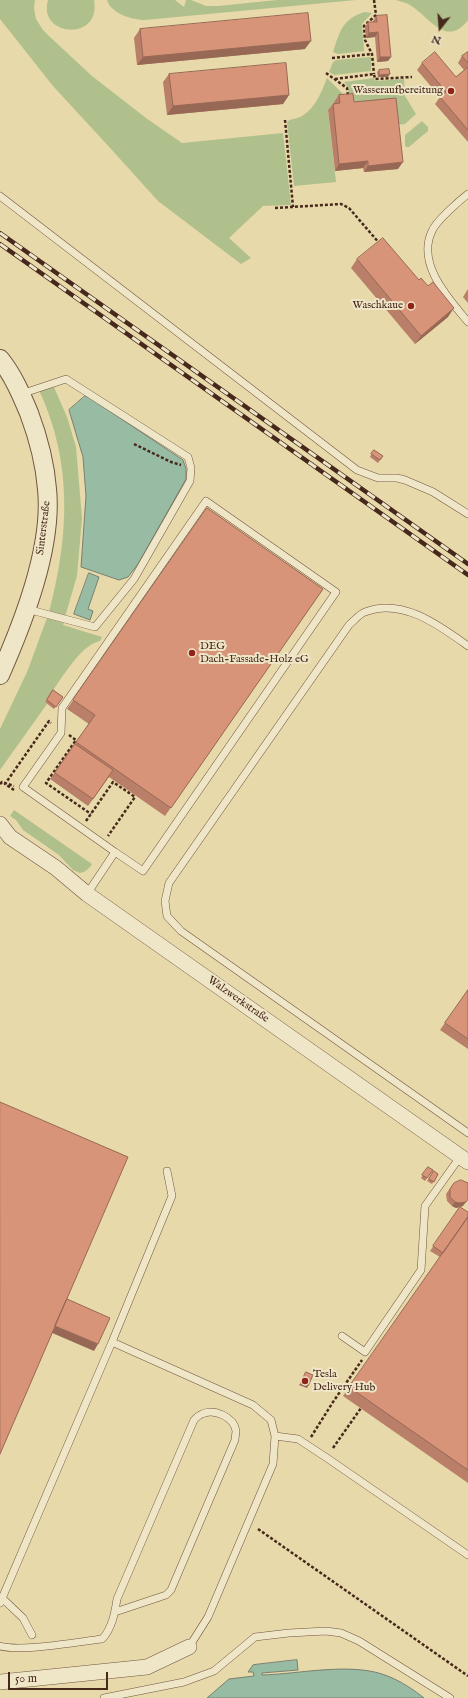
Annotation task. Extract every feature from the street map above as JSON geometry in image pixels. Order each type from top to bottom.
[{"type":"street","name":"Sinterstraße","points":[[0,360],[21,394],[34,426],[43,456],[47,490],[47,516],[44,541],[35,580],[11,651],[0,675]]},
{"type":"street","name":"Walzwerkstraße","points":[[0,824],[5,836],[56,868],[87,894],[464,1159]]},
{"type":"street","points":[[0,1682],[147,1667],[189,1647]]},
{"type":"lane","points":[[468,194],[455,204],[432,230],[427,250],[434,278],[447,297],[468,322]]},
{"type":"lane","points":[[0,196],[357,470],[378,478],[397,478],[406,480],[433,492],[468,514]]},
{"type":"lane","points":[[21,394],[66,379],[188,457],[191,468],[190,481],[134,579],[95,627],[26,609]]},
{"type":"lane","points":[[206,502],[336,592],[143,871],[23,787],[61,733],[61,730],[62,708],[206,502]]},
{"type":"lane","points":[[468,646],[437,624],[408,612],[384,607],[364,612],[349,626],[169,883],[165,901],[167,916],[181,931],[468,1133]]},
{"type":"lane","points":[[87,894],[116,852]]},
{"type":"lane","points":[[342,1336],[365,1352],[421,1270],[425,1206],[464,1159]]},
{"type":"lane","points":[[32,1635],[23,1618],[1,1600],[112,1342],[172,1196],[167,1171]]},
{"type":"lane","points":[[112,1342],[254,1405],[270,1420],[275,1436],[273,1464],[208,1617],[189,1647]]},
{"type":"lane","points":[[0,1646],[8,1648],[26,1647],[102,1639],[106,1635],[115,1612],[117,1599],[194,1420],[202,1414],[210,1412],[222,1414],[231,1420],[236,1430],[235,1440],[171,1590],[166,1594],[115,1612]]},
{"type":"lane","points":[[275,1436],[298,1439],[468,1555]]},
{"type":"lane","points":[[104,1698],[184,1682],[208,1674],[214,1671],[254,1637],[312,1631],[341,1633],[359,1641],[450,1698]]},
{"type":"path","points":[[374,0],[376,15],[364,26],[365,40],[372,54],[375,79],[412,77]]},
{"type":"path","points":[[332,58],[372,54]]},
{"type":"path","points":[[326,73],[347,88],[348,100]]},
{"type":"path","points":[[335,79],[374,74]]},
{"type":"path","points":[[285,120],[293,207]]},
{"type":"path","points":[[275,208],[341,204],[349,208],[381,245]]},
{"type":"path","points":[[134,444],[171,462],[191,468]]},
{"type":"path","points":[[18,793],[5,784],[49,721],[76,740],[46,783],[91,814]]},
{"type":"path","points":[[81,828],[113,782],[135,797],[103,843]]},
{"type":"path","points":[[307,1445],[333,1402],[362,1362],[365,1352]]},
{"type":"path","points":[[333,1448],[361,1408]]},
{"type":"path","points":[[258,1529],[468,1676]]},
{"type":"shaded area","points":[[0,0],[35,0],[34,8],[36,19],[43,30],[50,37],[92,76],[146,118],[182,143],[283,133],[291,205],[263,206],[229,238],[251,258],[241,264],[158,201],[53,86],[0,19]]},
{"type":"shaded area","points":[[48,0],[94,0],[94,14],[89,23],[80,28],[70,30],[60,27],[52,22],[47,12]]},
{"type":"shaded area","points":[[107,0],[175,0],[184,7],[186,0],[191,0],[206,6],[218,6],[277,0],[356,0],[145,20],[135,19],[123,15],[113,9]]},
{"type":"shaded area","points":[[396,0],[468,0],[468,20],[461,28],[454,31],[447,31],[433,24],[411,6]]},
{"type":"shaded area","points":[[365,12],[372,13],[362,24],[364,51],[338,54],[333,52],[340,32],[347,22],[351,18]]},
{"type":"shaded area","points":[[371,57],[371,71],[334,75],[329,72],[333,62],[336,60]]},
{"type":"shaded area","points":[[327,78],[345,96],[335,110],[328,111],[336,182],[294,186],[287,122],[302,116],[311,108],[320,94]]},
{"type":"shaded area","points":[[374,78],[375,81],[404,79],[405,96],[416,114],[405,124],[393,125],[351,108],[348,87],[344,82]]},
{"type":"shaded area","points":[[422,121],[428,127],[428,131],[409,147],[406,147],[405,135]]},
{"type":"shaded area","points":[[53,385],[67,417],[76,447],[82,518],[77,576],[65,617],[49,612],[61,556],[64,528],[64,500],[58,445],[50,417],[39,390]]},
{"type":"shaded area","points":[[85,396],[183,460],[186,469],[186,479],[138,564],[128,577],[119,580],[81,567],[86,496],[83,457],[69,410]]},
{"type":"shaded area","points":[[89,573],[99,577],[88,609],[93,611],[90,620],[74,614]]},
{"type":"shaded area","points":[[47,618],[64,623],[63,625],[102,637],[100,641],[92,644],[84,650],[70,667],[45,702],[47,704],[0,770],[0,729],[27,672]]},
{"type":"shaded area","points":[[14,810],[92,864],[91,866],[80,873],[73,870],[59,855],[23,830],[16,820],[10,816]]},
{"type":"shaded area","points":[[297,1660],[298,1670],[262,1673],[262,1675],[344,1669],[376,1672],[399,1681],[424,1698],[207,1698],[229,1679],[254,1676],[253,1672],[248,1672],[253,1665]]},
{"type":"building","points":[[308,13],[311,41],[143,57],[140,29]]},
{"type":"building","points":[[387,15],[391,57],[380,57],[378,32],[369,33],[368,22],[377,22],[376,16]]},
{"type":"building","name":"Wasseraufbereitung","points":[[435,52],[456,77],[468,67],[468,130],[440,97],[446,92],[422,63]]},
{"type":"building","points":[[468,52],[468,63],[462,56]]},
{"type":"building","points":[[286,63],[289,95],[173,106],[169,74]]},
{"type":"building","points":[[389,69],[390,74],[379,75],[379,70]]},
{"type":"building","points":[[353,94],[354,102],[396,98],[403,162],[368,166],[368,161],[339,164],[333,104],[340,103],[339,95]]},
{"type":"building","name":"Waschkaue","points":[[383,238],[419,280],[421,278],[428,286],[433,282],[454,308],[421,336],[357,259]]},
{"type":"building","points":[[374,450],[383,456],[380,460],[371,454]]},
{"type":"building","name":"DEG Dach-Fassade-Holz eG","points":[[207,508],[323,589],[171,808],[76,742],[95,715],[73,700]]},
{"type":"building","points":[[53,690],[63,697],[56,707],[47,700]]},
{"type":"building","points":[[75,744],[113,770],[93,799],[55,773]]},
{"type":"building","points":[[468,990],[468,1039],[445,1023]]},
{"type":"building","points":[[0,1102],[128,1157],[0,1454]]},
{"type":"building","points":[[428,1167],[433,1170],[427,1178],[422,1175]]},
{"type":"building","points":[[434,1171],[438,1174],[434,1182],[429,1179]]},
{"type":"building","points":[[461,1180],[468,1183],[468,1199],[466,1202],[459,1203],[455,1202],[450,1197],[450,1189],[454,1183]]},
{"type":"building","points":[[460,1207],[468,1212],[468,1217],[443,1253],[433,1246]]},
{"type":"building","points":[[468,1217],[468,1470],[349,1387]]},
{"type":"building","points":[[67,1299],[110,1318],[98,1344],[55,1326]]},
{"type":"building","name":"Tesla Delivery Hub","points":[[306,1372],[313,1375],[308,1386],[301,1383]]},
{"type":"railway","points":[[0,233],[468,564]]},
{"type":"railway","points":[[0,244],[468,575]]},
{"type":"place","name":"Wasseraufbereitung","points":[[451,91]]},
{"type":"place","name":"Waschkaue","points":[[411,306]]},
{"type":"place","name":"DEG Dach-Fassade-Holz eG","points":[[192,653]]},
{"type":"place","name":"Tesla Delivery Hub","points":[[305,1381]]}]
